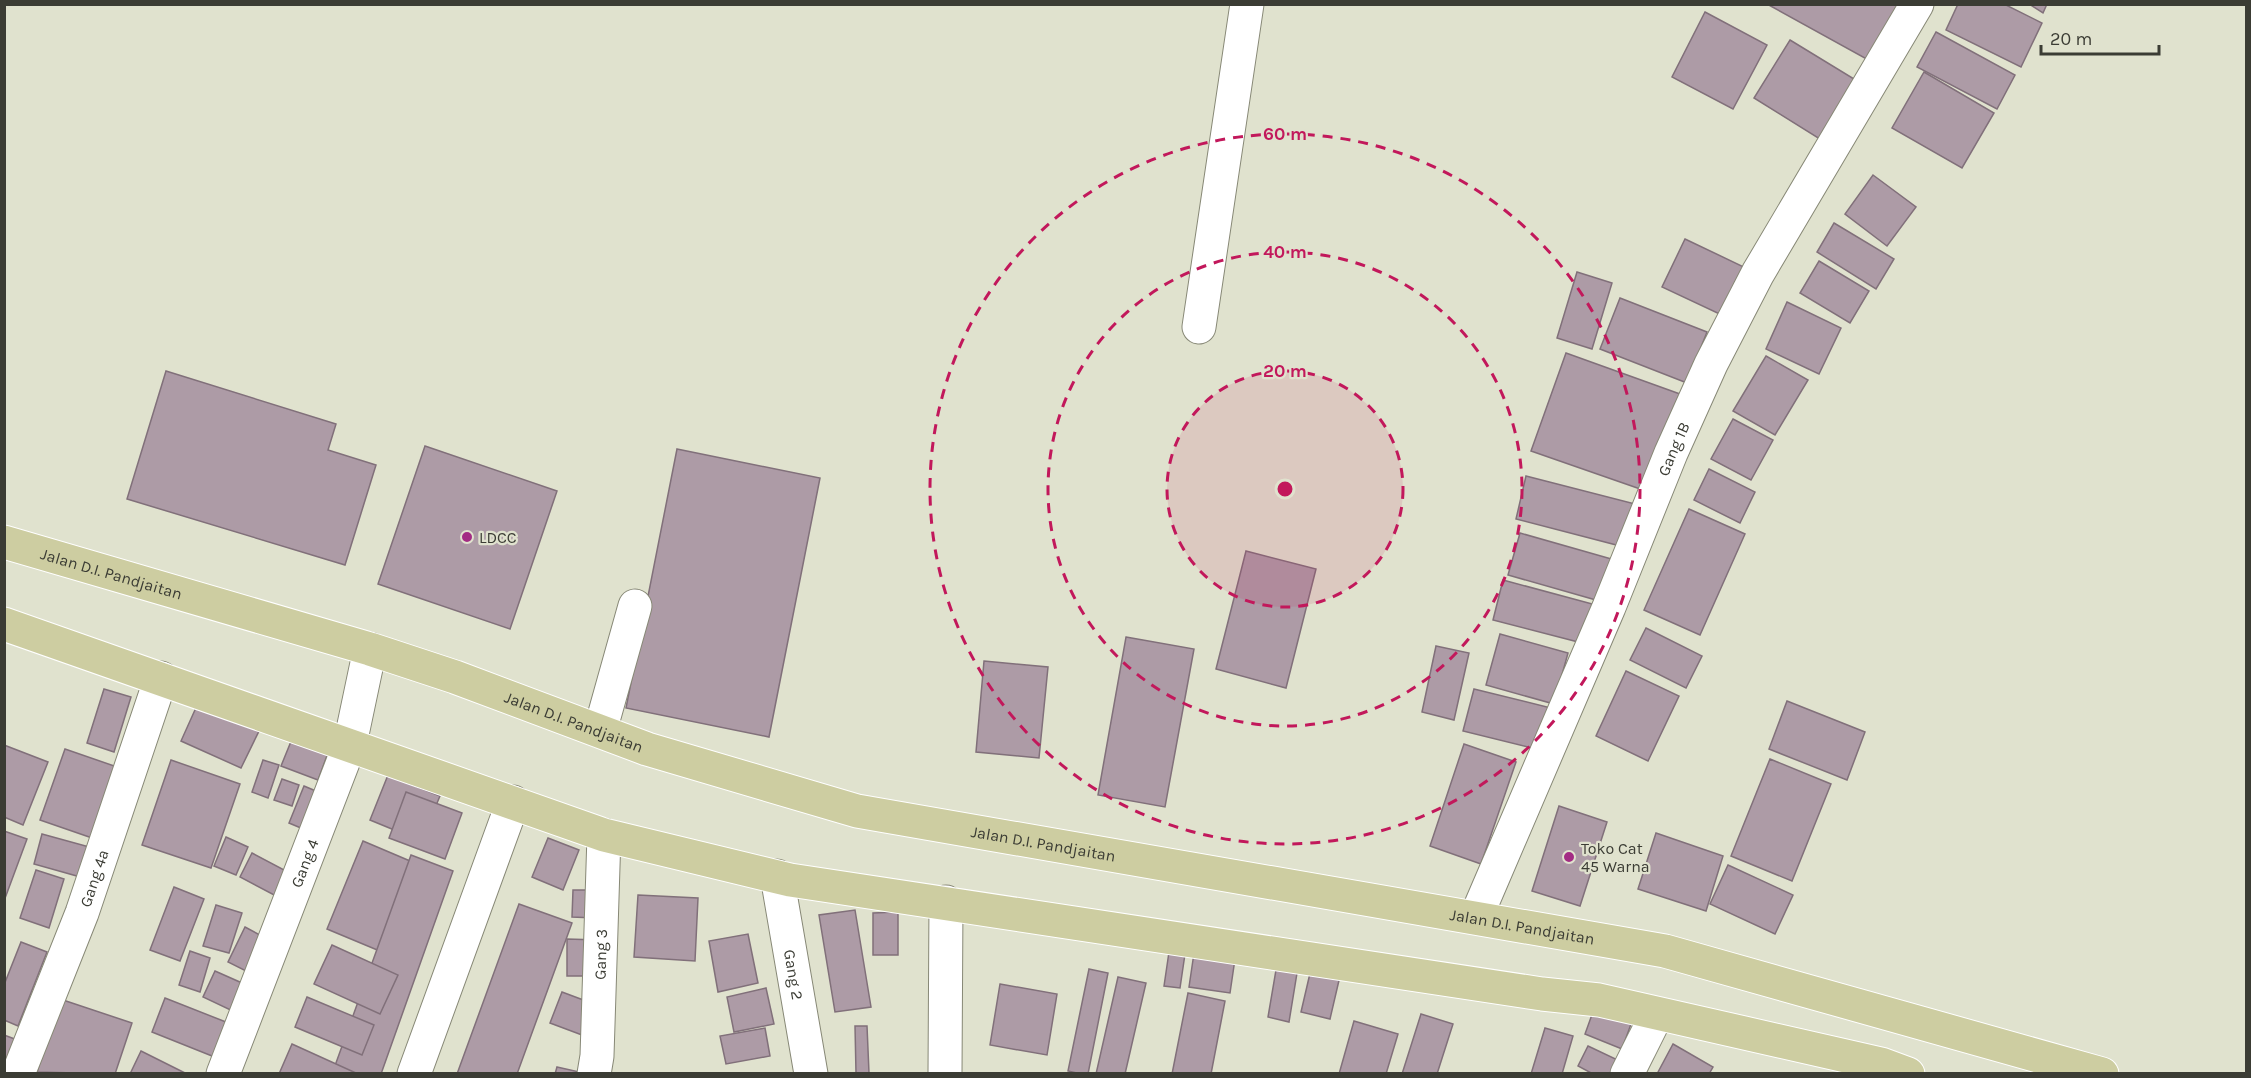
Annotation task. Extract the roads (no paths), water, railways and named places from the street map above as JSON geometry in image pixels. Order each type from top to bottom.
[{"type":"main road","name":"Jalan D.I. Pandjaitan","points":[[4,542],[370,649],[455,677],[647,749],[857,811],[1665,951],[2102,1074]]},
{"type":"main road","points":[[4,624],[604,835],[777,876],[1542,994],[1599,1000],[1881,1064],[1908,1074]]},
{"type":"street","points":[[1199,327],[1247,4]]},
{"type":"street","name":"Gang 1B","points":[[1476,917],[1609,607],[1671,453],[1711,364],[1758,273],[1917,4]]},
{"type":"street","points":[[600,731],[635,606]]},
{"type":"street","name":"Gang 4","points":[[223,1074],[350,744],[370,649]]},
{"type":"street","name":"Gang 4a","points":[[18,1074],[82,913],[161,678]]},
{"type":"street","points":[[414,1074],[513,802]]},
{"type":"street","name":"Gang 3","points":[[594,1074],[597,1056],[604,835]]},
{"type":"street","name":"Gang 2","points":[[777,876],[812,1074]]},
{"type":"street","points":[[945,1074],[946,902]]},
{"type":"street","points":[[1627,1074],[1657,1014]]},
{"type":"place","name":"LDCC","points":[[467,537]]},
{"type":"place","name":"Toko Cat 45 Warna","points":[[1569,857]]}]
